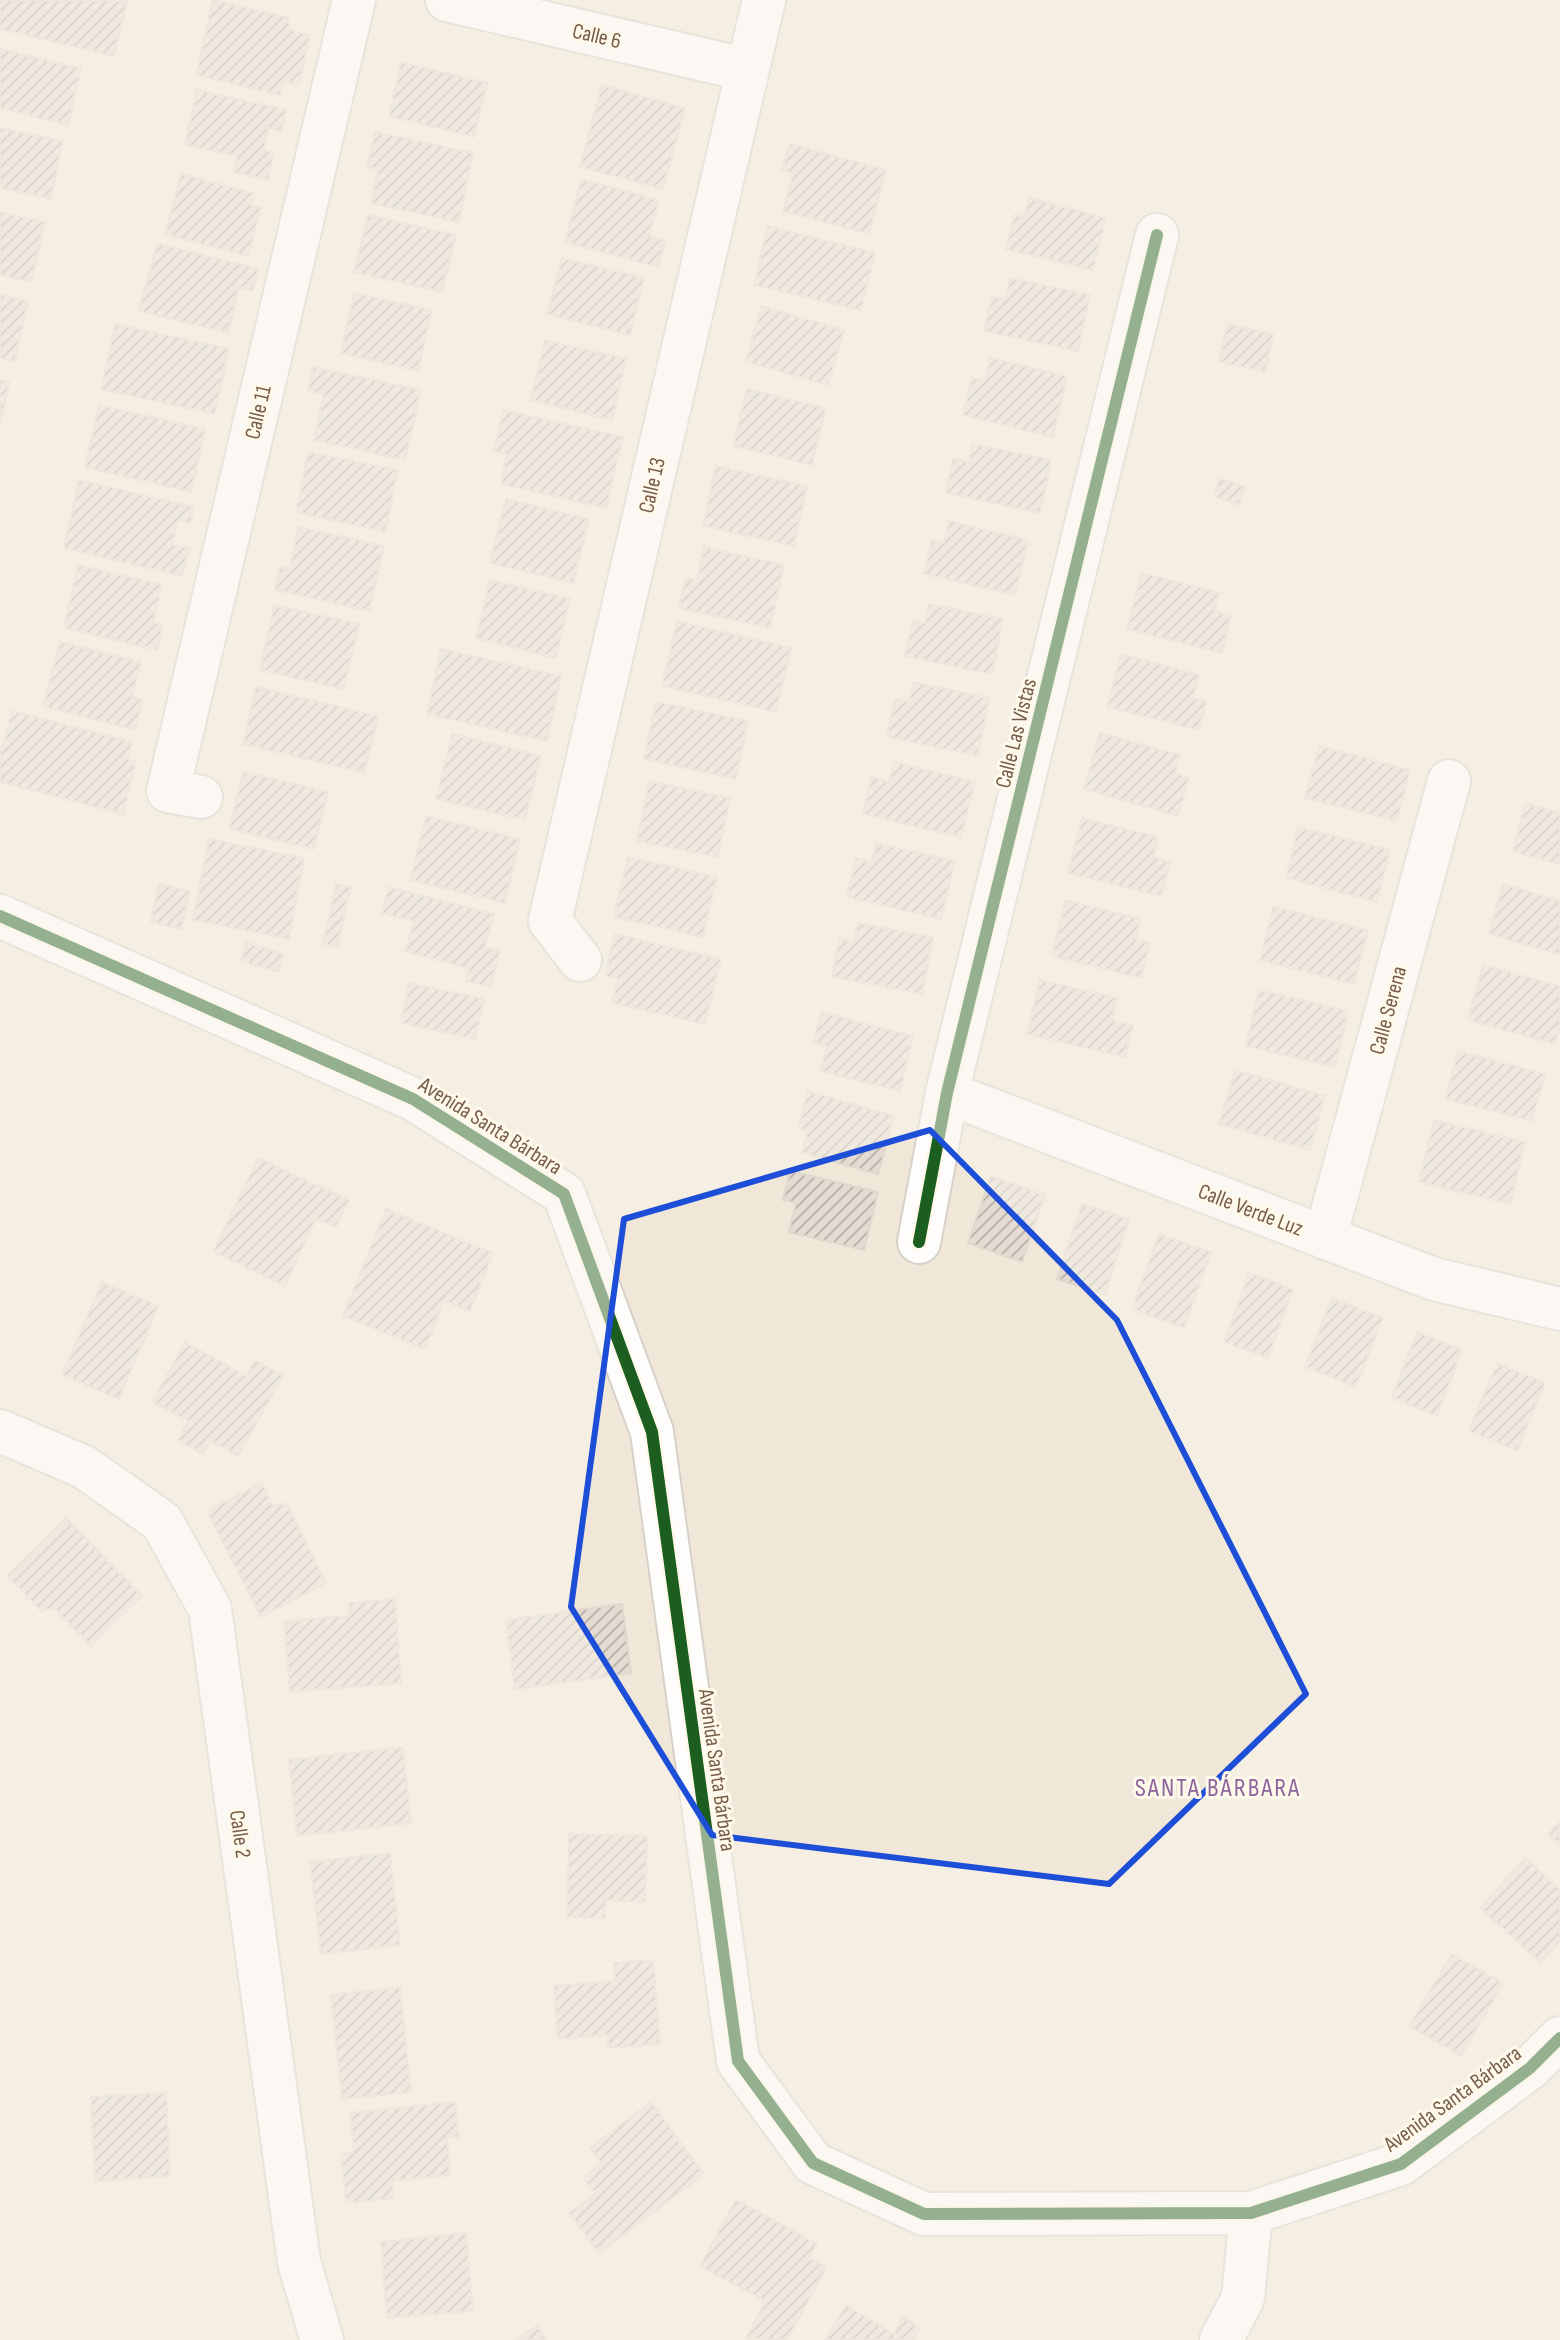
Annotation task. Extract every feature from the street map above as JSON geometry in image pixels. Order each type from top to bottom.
[{"type":"street","name":"Calle 11","points":[[201,797],[168,791],[354,0]]},
{"type":"street","name":"Calle 6","points":[[447,0],[748,70]]},
{"type":"street","name":"Calle 13","points":[[580,960],[550,921],[764,0]]},
{"type":"street","name":"Calle Las Vistas","points":[[919,1242],[947,1093],[1157,235]]},
{"type":"street","name":"Calle Serena","points":[[1325,1238],[1449,781]]},
{"type":"street","name":"Avenida Santa Bárbara","points":[[0,916],[413,1099],[564,1194],[652,1432],[738,2061],[813,2163],[924,2214],[1251,2213],[1401,2164],[1530,2068],[1560,2038]]},
{"type":"street","name":"Calle Verde Luz","points":[[947,1093],[1434,1279],[1560,1309]]},
{"type":"street","name":"Calle 2","points":[[0,1431],[84,1467],[162,1522],[210,1609],[299,2262],[322,2340]]},
{"type":"street","points":[[1221,2340],[1243,2298],[1251,2213]]},
{"type":"highlighted area","points":[[930,1130],[1117,1320],[1306,1694],[1109,1884],[712,1835],[571,1607],[624,1219]]},
{"type":"shaded area","points":[[0,0],[1560,0],[1560,2340],[0,2340]]},
{"type":"building","points":[[0,0],[127,1],[114,56],[0,29]]},
{"type":"building","points":[[213,0],[287,17],[290,30],[310,35],[299,85],[283,82],[280,95],[196,75]]},
{"type":"building","points":[[0,49],[81,69],[68,125],[0,108]]},
{"type":"building","points":[[401,62],[487,83],[474,137],[389,116]]},
{"type":"building","points":[[602,85],[685,108],[663,189],[580,167]]},
{"type":"building","points":[[197,90],[286,110],[281,131],[268,128],[264,150],[274,152],[268,180],[234,172],[237,156],[185,145]]},
{"type":"building","points":[[0,128],[63,141],[51,199],[0,188]]},
{"type":"building","points":[[375,132],[473,153],[459,222],[371,203],[378,169],[367,167]]},
{"type":"building","points":[[790,144],[886,170],[869,234],[783,211],[793,173],[782,170]]},
{"type":"building","points":[[181,174],[254,193],[251,205],[261,208],[248,256],[165,234]]},
{"type":"building","points":[[581,179],[659,200],[649,236],[665,241],[658,267],[565,242]]},
{"type":"building","points":[[1029,198],[1106,218],[1093,270],[1006,249],[1014,215],[1024,217]]},
{"type":"building","points":[[0,212],[45,222],[31,282],[0,275]]},
{"type":"building","points":[[368,215],[456,235],[442,292],[354,272]]},
{"type":"building","points":[[768,226],[875,253],[861,310],[754,285]]},
{"type":"building","points":[[157,243],[258,269],[253,291],[239,287],[228,333],[139,311]]},
{"type":"building","points":[[562,258],[644,278],[630,335],[547,314]]},
{"type":"building","points":[[1010,278],[1090,295],[1078,351],[984,331],[992,297],[1006,299]]},
{"type":"building","points":[[354,293],[432,310],[418,371],[341,353]]},
{"type":"building","points":[[0,295],[28,301],[15,361],[0,358]]},
{"type":"building","points":[[761,306],[844,330],[828,385],[746,362]]},
{"type":"building","points":[[115,324],[229,349],[215,414],[101,389]]},
{"type":"building","points":[[1227,324],[1273,334],[1265,372],[1219,362]]},
{"type":"building","points":[[545,340],[626,359],[612,420],[531,400]]},
{"type":"building","points":[[990,358],[1067,376],[1053,437],[963,415],[972,378],[985,381]]},
{"type":"building","points":[[313,367],[421,390],[405,460],[314,440],[324,394],[308,391]]},
{"type":"building","points":[[0,380],[9,382],[0,425]]},
{"type":"building","points":[[747,389],[826,408],[812,465],[733,446]]},
{"type":"building","points":[[99,405],[205,429],[191,492],[85,467]]},
{"type":"building","points":[[503,410],[623,437],[606,508],[501,484],[507,454],[494,451]]},
{"type":"building","points":[[972,444],[1051,460],[1040,513],[946,493],[953,459],[969,462]]},
{"type":"building","points":[[308,452],[398,470],[385,532],[296,512]]},
{"type":"building","points":[[716,466],[807,486],[794,546],[703,526]]},
{"type":"building","points":[[1220,478],[1245,487],[1239,505],[1214,496]]},
{"type":"building","points":[[79,480],[194,507],[190,523],[178,520],[172,545],[189,548],[182,576],[64,548]]},
{"type":"building","points":[[506,499],[589,519],[573,583],[490,563]]},
{"type":"building","points":[[949,521],[1028,540],[1015,595],[924,574],[932,540],[944,543]]},
{"type":"building","points":[[299,527],[384,546],[369,611],[275,590],[280,567],[289,569]]},
{"type":"building","points":[[704,547],[784,565],[770,628],[679,608],[686,578],[697,580]]},
{"type":"building","points":[[78,565],[162,585],[153,622],[163,625],[157,650],[64,628]]},
{"type":"building","points":[[1141,573],[1219,592],[1214,611],[1231,615],[1222,653],[1127,629]]},
{"type":"building","points":[[490,580],[570,599],[556,658],[476,638]]},
{"type":"building","points":[[929,604],[1003,619],[992,674],[905,656],[913,621],[925,623]]},
{"type":"building","points":[[274,605],[359,624],[344,689],[260,670]]},
{"type":"building","points":[[677,621],[791,648],[776,712],[662,686]]},
{"type":"building","points":[[60,642],[141,662],[132,697],[143,700],[135,730],[43,706]]},
{"type":"building","points":[[441,649],[561,676],[547,741],[427,714]]},
{"type":"building","points":[[1121,654],[1199,675],[1193,698],[1206,702],[1199,730],[1107,707]]},
{"type":"building","points":[[913,682],[989,698],[978,756],[887,737],[895,699],[909,702]]},
{"type":"building","points":[[256,687],[378,716],[364,773],[243,744]]},
{"type":"building","points":[[656,702],[748,721],[736,779],[644,759]]},
{"type":"building","points":[[12,711],[132,742],[128,759],[136,761],[123,814],[0,782],[0,755]]},
{"type":"building","points":[[1100,733],[1180,755],[1175,773],[1189,777],[1178,816],[1084,789]]},
{"type":"building","points":[[452,734],[541,756],[525,820],[436,799]]},
{"type":"building","points":[[1319,746],[1410,770],[1397,821],[1305,798]]},
{"type":"building","points":[[894,762],[975,782],[961,837],[863,814],[871,777],[889,782]]},
{"type":"building","points":[[243,772],[328,792],[314,849],[229,829]]},
{"type":"building","points":[[649,781],[730,798],[718,857],[637,841]]},
{"type":"building","points":[[1525,803],[1560,813],[1560,864],[1513,852]]},
{"type":"building","points":[[426,816],[520,839],[505,903],[410,880]]},
{"type":"building","points":[[1082,818],[1158,837],[1153,857],[1170,862],[1161,896],[1068,873]]},
{"type":"building","points":[[1298,827],[1390,850],[1377,902],[1286,878]]},
{"type":"building","points":[[209,839],[304,858],[289,939],[193,920]]},
{"type":"building","points":[[876,843],[955,861],[941,919],[847,897],[856,858],[872,862]]},
{"type":"building","points":[[628,857],[717,877],[703,937],[614,917]]},
{"type":"building","points":[[159,884],[190,891],[181,929],[151,922]]},
{"type":"building","points":[[336,884],[351,887],[337,947],[323,944]]},
{"type":"building","points":[[1503,884],[1560,901],[1560,955],[1489,934]]},
{"type":"building","points":[[389,887],[494,914],[485,947],[500,951],[491,987],[466,981],[469,968],[405,952],[414,921],[382,913]]},
{"type":"building","points":[[1066,900],[1141,919],[1136,940],[1150,943],[1141,978],[1052,956]]},
{"type":"building","points":[[1273,907],[1368,930],[1354,984],[1260,960]]},
{"type":"building","points":[[858,923],[933,937],[922,994],[832,977],[839,939],[854,942]]},
{"type":"building","points":[[615,934],[721,959],[705,1024],[612,1003],[618,979],[605,976]]},
{"type":"building","points":[[246,942],[283,954],[278,972],[241,961]]},
{"type":"building","points":[[1483,965],[1560,986],[1560,1026],[1555,1044],[1468,1020]]},
{"type":"building","points":[[1040,980],[1117,998],[1112,1020],[1133,1025],[1125,1057],[1027,1034]]},
{"type":"building","points":[[409,983],[484,999],[475,1039],[401,1023]]},
{"type":"building","points":[[1259,990],[1348,1011],[1335,1067],[1246,1046]]},
{"type":"building","points":[[821,1012],[913,1036],[900,1091],[820,1071],[827,1046],[813,1042]]},
{"type":"building","points":[[1458,1051],[1545,1074],[1532,1121],[1446,1099]]},
{"type":"building","points":[[1235,1070],[1325,1096],[1310,1150],[1219,1124]]},
{"type":"building","points":[[808,1091],[894,1116],[878,1174],[802,1153],[808,1131],[798,1128]]},
{"type":"building","points":[[1434,1120],[1525,1142],[1510,1204],[1419,1182]]},
{"type":"building","points":[[258,1158],[349,1200],[336,1227],[316,1218],[285,1286],[213,1252]]},
{"type":"building","points":[[790,1171],[878,1192],[864,1250],[789,1232],[796,1203],[783,1200]]},
{"type":"building","points":[[991,1176],[1045,1195],[1022,1262],[968,1243]]},
{"type":"building","points":[[1082,1204],[1129,1219],[1105,1295],[1057,1279]]},
{"type":"building","points":[[386,1209],[493,1253],[470,1311],[444,1301],[425,1349],[343,1316]]},
{"type":"building","points":[[1159,1234],[1211,1252],[1184,1328],[1132,1309]]},
{"type":"building","points":[[1249,1273],[1293,1289],[1268,1358],[1224,1342]]},
{"type":"building","points":[[102,1282],[158,1306],[119,1399],[62,1375]]},
{"type":"building","points":[[1332,1298],[1383,1318],[1356,1387],[1305,1367]]},
{"type":"building","points":[[1417,1332],[1462,1350],[1437,1416],[1392,1398]]},
{"type":"building","points":[[185,1342],[246,1376],[255,1360],[283,1376],[238,1456],[210,1441],[203,1454],[178,1440],[188,1421],[152,1402]]},
{"type":"building","points":[[1497,1363],[1545,1383],[1517,1451],[1469,1431]]},
{"type":"building","points":[[262,1483],[272,1505],[287,1504],[326,1583],[261,1617],[207,1511]]},
{"type":"building","points":[[66,1518],[142,1596],[91,1646],[54,1608],[41,1611],[7,1576]]},
{"type":"building","points":[[395,1599],[401,1683],[290,1692],[284,1621],[350,1616],[349,1603]]},
{"type":"building","points":[[622,1604],[631,1673],[515,1689],[506,1620]]},
{"type":"building","points":[[403,1747],[411,1823],[297,1836],[289,1760]]},
{"type":"building","points":[[1560,1822],[1560,1845],[1548,1834]]},
{"type":"building","points":[[569,1834],[647,1836],[645,1902],[606,1900],[605,1918],[567,1917]]},
{"type":"building","points":[[390,1853],[400,1945],[321,1954],[310,1862]]},
{"type":"building","points":[[1525,1858],[1560,1890],[1560,1941],[1541,1963],[1480,1908]]},
{"type":"building","points":[[1452,1954],[1503,1983],[1461,2056],[1409,2026]]},
{"type":"building","points":[[653,1960],[660,2044],[608,2048],[608,2035],[558,2039],[554,1986],[615,1981],[614,1963]]},
{"type":"building","points":[[400,1987],[411,2092],[342,2099],[331,1995]]},
{"type":"building","points":[[166,2093],[170,2176],[95,2181],[91,2097]]},
{"type":"building","points":[[455,2102],[459,2137],[447,2138],[450,2175],[392,2181],[393,2198],[346,2203],[341,2155],[354,2151],[350,2113]]},
{"type":"building","points":[[651,2102],[704,2174],[599,2253],[569,2213],[595,2194],[583,2177],[602,2163],[590,2148]]},
{"type":"building","points":[[736,2199],[817,2244],[809,2258],[827,2267],[787,2340],[746,2338],[765,2301],[700,2266]]},
{"type":"building","points":[[466,2233],[473,2311],[387,2318],[381,2242]]},
{"type":"building","points":[[846,2305],[894,2334],[903,2317],[920,2328],[916,2340],[825,2340]]},
{"type":"building","points":[[537,2326],[546,2340],[515,2340]]},
{"type":"cycle path","points":[[919,1242],[947,1093],[1157,235]]},
{"type":"cycle path","points":[[0,916],[413,1099],[564,1194],[652,1432],[738,2061],[813,2163],[924,2214],[1251,2213],[1401,2164],[1530,2068],[1560,2038]]},
{"type":"district","name":"SANTA BÁRBARA","points":[[1218,1787]]}]
